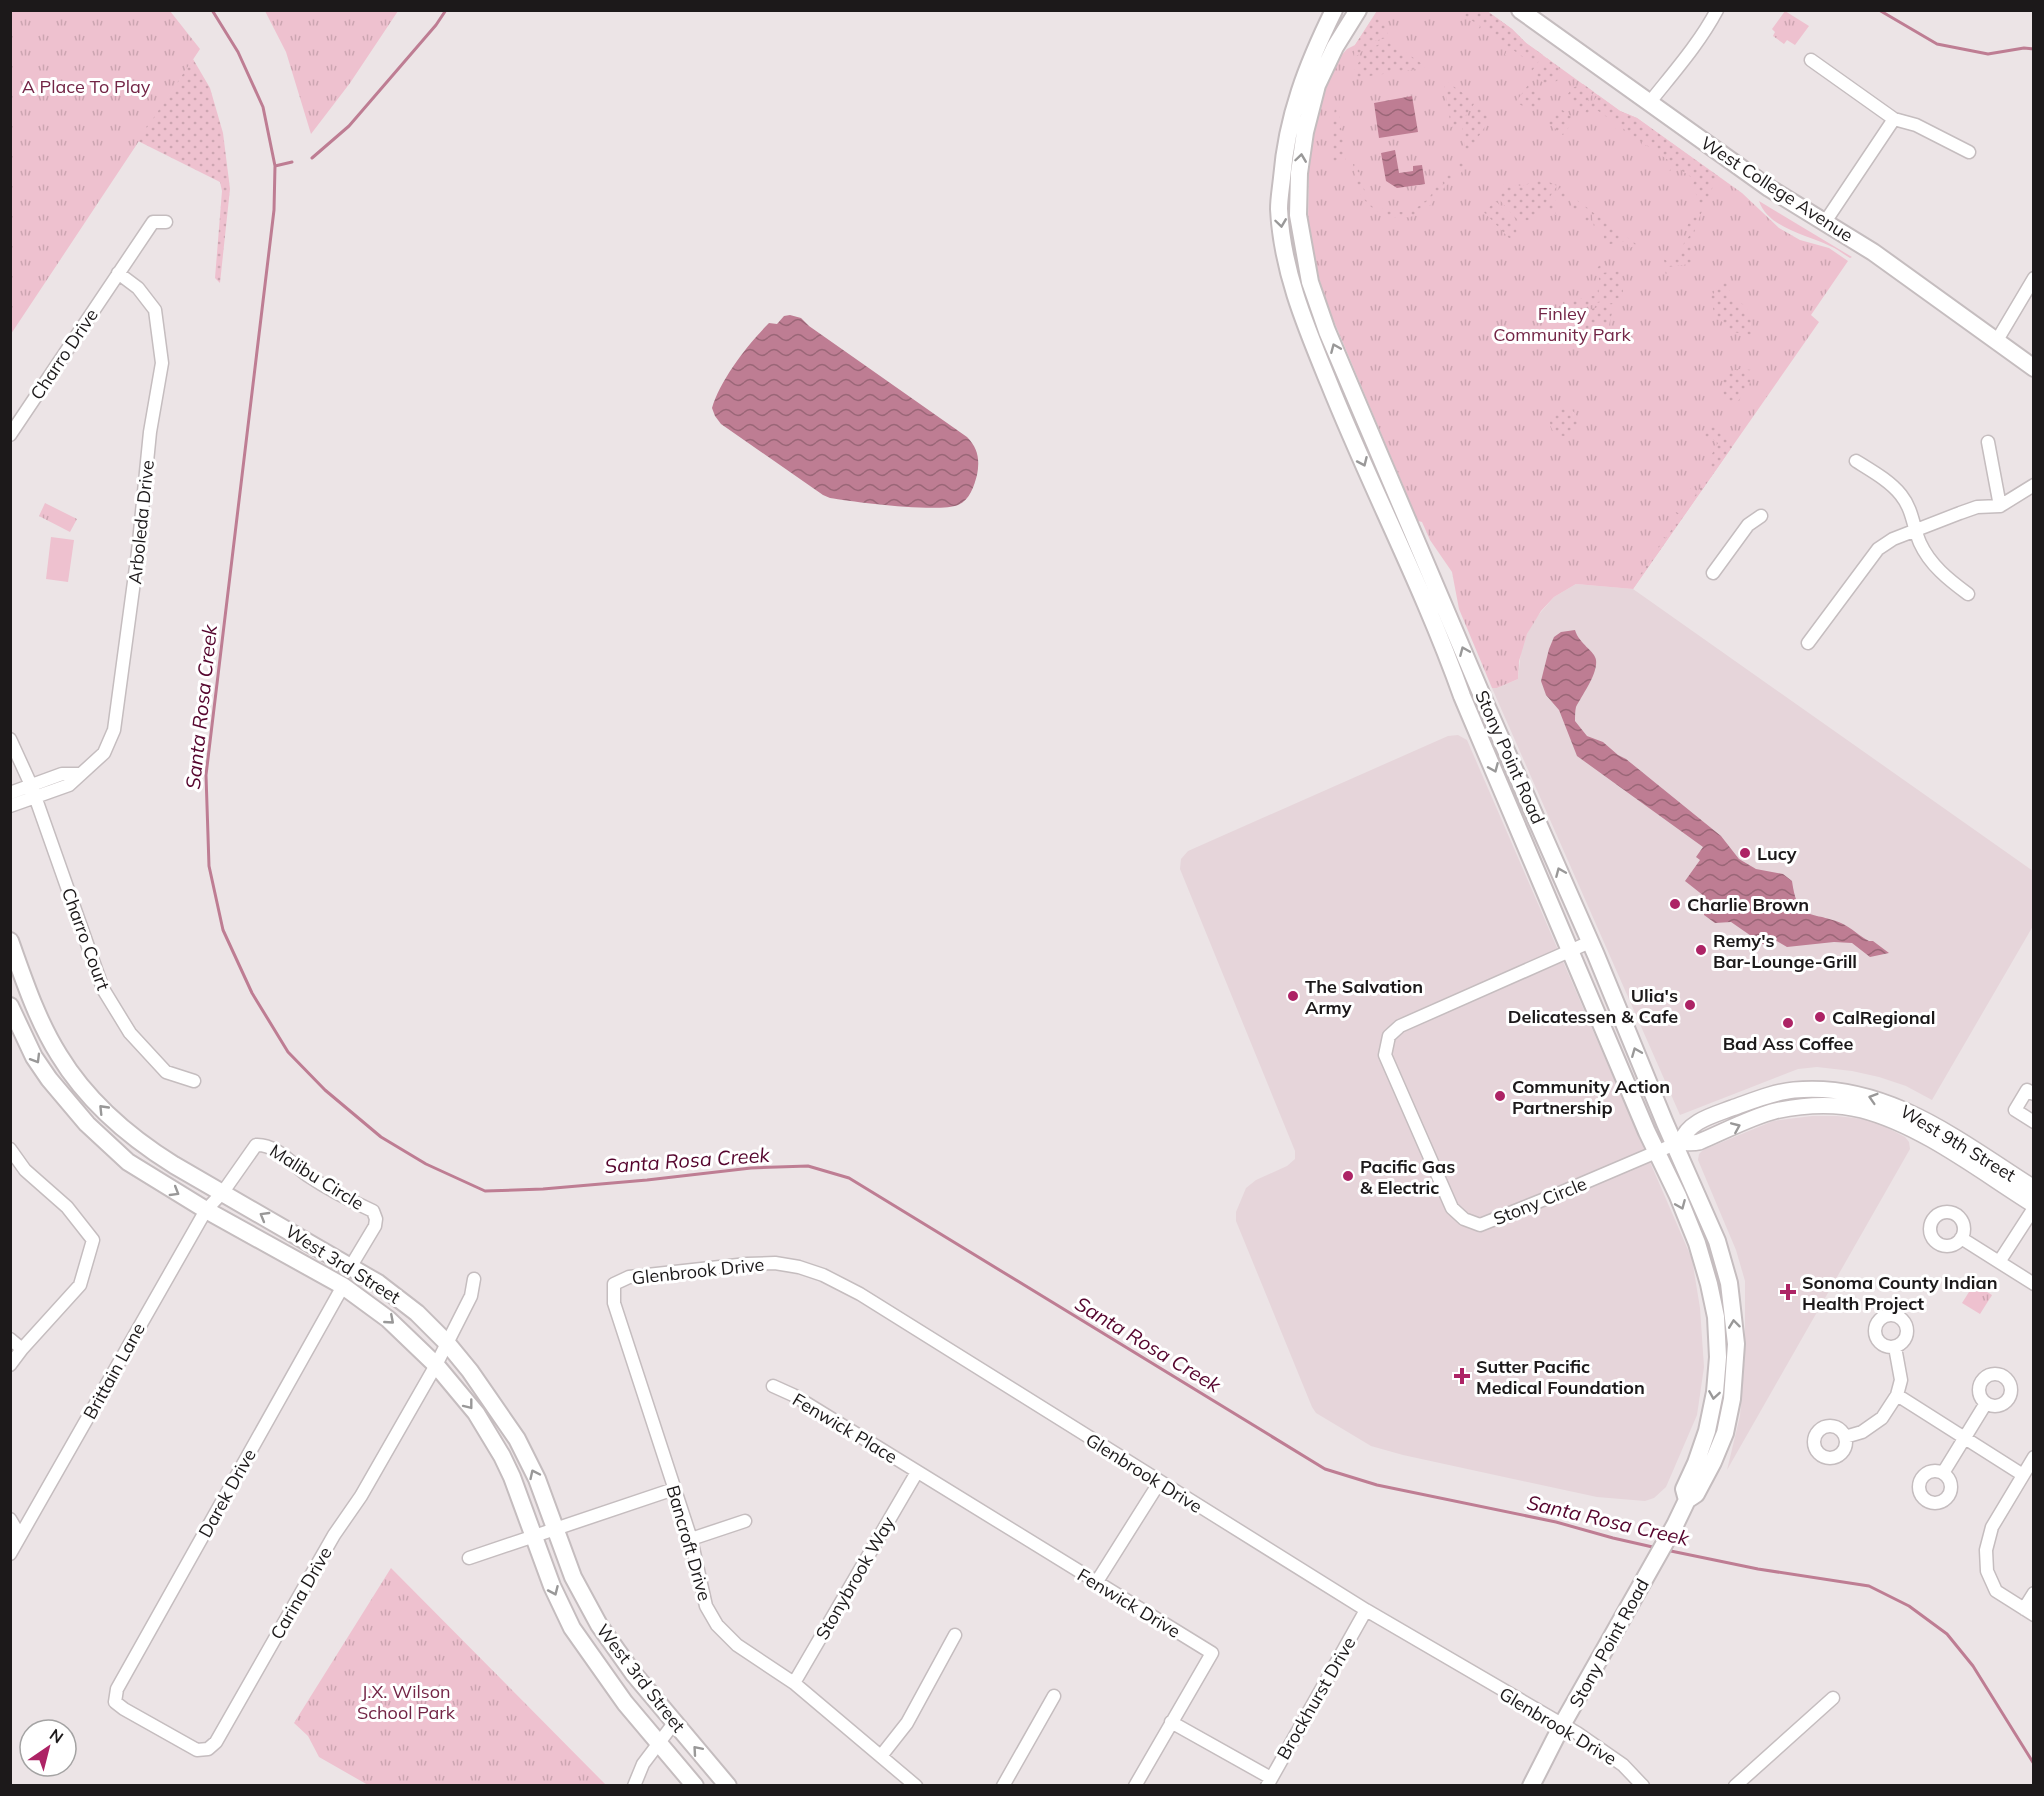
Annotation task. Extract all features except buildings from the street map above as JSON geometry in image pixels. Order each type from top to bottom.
[{"type":"main road","name":"Stony Point Road","points":[[1334,10],[1298,91],[1284,146],[1279,208],[1287,268],[1304,322],[1339,409],[1439,635],[1462,696],[1697,1243],[1716,1317],[1718,1356],[1716,1392],[1707,1431],[1684,1488],[1687,1500]]},
{"type":"main road","name":"Stony Point Road","points":[[1358,10],[1335,47],[1317,85],[1307,124],[1299,173],[1298,215],[1310,282],[1327,331],[1486,705],[1678,1143],[1717,1241],[1729,1283],[1736,1344],[1732,1399],[1725,1433],[1713,1462],[1696,1494],[1687,1500],[1676,1525],[1562,1725],[1531,1785]]},
{"type":"main road","name":"West College Avenue","points":[[1520,10],[1769,188],[1873,252],[2034,368]]},
{"type":"main road","points":[[1307,124],[1303,121],[1301,113],[1318,58],[1317,44]]},
{"type":"main road","name":"West 3rd Street","points":[[10,941],[27,988],[59,1056],[91,1096],[122,1128],[152,1151],[394,1293],[447,1343],[470,1371],[517,1439],[537,1479],[573,1577],[599,1625],[633,1673],[728,1785]]},
{"type":"main road","name":"West 3rd Street","points":[[10,1006],[33,1057],[62,1096],[87,1124],[128,1162],[206,1210],[343,1286],[388,1318],[436,1365],[476,1413],[502,1456],[552,1586],[572,1628],[625,1703],[695,1785]]},
{"type":"street","points":[[1650,102],[1687,56],[1717,10]]},
{"type":"street","points":[[1811,60],[1894,120],[1916,125],[1969,152]]},
{"type":"street","points":[[1825,222],[1894,120]]},
{"type":"street","name":"Charro Drive","points":[[10,435],[153,222],[166,222]]},
{"type":"street","name":"Arboleda Drive","points":[[10,792],[69,786],[104,753],[114,730],[138,552],[150,432],[162,363],[155,309],[138,288],[118,273]]},
{"type":"street","points":[[1996,342],[2034,278]]},
{"type":"street","points":[[1988,442],[2000,506]]},
{"type":"street","points":[[1857,461],[1901,494],[1912,512],[1920,544],[1935,567],[1968,594]]},
{"type":"street","points":[[1808,643],[1878,549],[1893,539],[1977,507],[2000,506],[2034,485]]},
{"type":"street","points":[[1713,573],[1748,525],[1761,516]]},
{"type":"street","points":[[10,739],[33,791]]},
{"type":"street","name":"Arboleda Drive","points":[[10,806],[33,791]]},
{"type":"street","name":"Charro Court","points":[[33,791],[103,989],[130,1033],[166,1072],[194,1080]]},
{"type":"street","name":"Stony Circle","points":[[1590,942],[1400,1026],[1389,1036],[1385,1055],[1452,1208],[1466,1219],[1480,1224],[1678,1143]]},
{"type":"street","name":"West 9th Street","points":[[2034,1188],[1920,1117],[1871,1097],[1831,1090],[1792,1090],[1736,1107],[1693,1124],[1678,1143],[1699,1142],[1774,1112],[1830,1105],[1861,1110],[1889,1119],[1929,1139],[2034,1206]]},
{"type":"street","points":[[2034,1094],[2027,1090],[2015,1110],[2034,1122]]},
{"type":"street","name":"Malibu Circle","points":[[223,1192],[256,1145],[264,1145],[272,1149],[307,1175],[373,1211],[376,1219],[375,1226],[351,1266]]},
{"type":"street","points":[[10,1149],[25,1170],[67,1207],[93,1240],[80,1285],[21,1348],[10,1365]]},
{"type":"street","name":"Brittain Lane","points":[[10,1554],[15,1537],[206,1210],[223,1192]]},
{"type":"street","points":[[1999,1262],[2034,1206]]},
{"type":"street","points":[[1961,1238],[2034,1284]]},
{"type":"street","name":"Glenbrook Drive","points":[[614,1284],[629,1276],[747,1264],[775,1263],[799,1267],[823,1275],[860,1294],[1365,1610],[1562,1725],[1623,1765],[1643,1785]]},
{"type":"street","name":"Carina Drive","points":[[115,1702],[123,1709],[197,1750],[208,1749],[216,1742],[334,1535],[361,1496],[436,1365],[471,1296],[474,1279]]},
{"type":"street","name":"Bancroft Drive","points":[[614,1284],[614,1303],[691,1539],[706,1606],[717,1625],[737,1645],[794,1683],[916,1785]]},
{"type":"street","name":"Darek Drive","points":[[115,1702],[117,1689],[343,1286]]},
{"type":"street","points":[[10,1339],[21,1348]]},
{"type":"street","points":[[1845,1437],[1862,1432],[1882,1418],[1897,1395],[1901,1380],[1895,1347]]},
{"type":"street","name":"Fenwick Place","points":[[773,1386],[793,1395],[917,1472]]},
{"type":"street","points":[[1897,1395],[2023,1475]]},
{"type":"street","points":[[1943,1473],[1986,1402]]},
{"type":"street","points":[[2034,1457],[1992,1527],[1986,1550],[1987,1571],[1996,1591],[2029,1612],[2034,1593]]},
{"type":"street","name":"Fenwick Drive","points":[[917,1472],[1212,1653],[1135,1785]]},
{"type":"street","name":"Stonybrook Way","points":[[794,1683],[917,1472]]},
{"type":"street","points":[[1096,1583],[1159,1482]]},
{"type":"street","points":[[469,1558],[675,1489]]},
{"type":"street","points":[[10,1519],[15,1537]]},
{"type":"street","points":[[691,1539],[746,1521]]},
{"type":"street","name":"Brockhurst Drive","points":[[1269,1782],[1365,1610]]},
{"type":"street","points":[[881,1756],[907,1723],[955,1635]]},
{"type":"street","points":[[1003,1785],[1054,1696]]},
{"type":"street","points":[[1735,1785],[1833,1698]]},
{"type":"street","points":[[1171,1722],[1269,1782]]},
{"type":"street","points":[[634,1785],[643,1764],[674,1723]]},
{"type":"shaded area","points":[[1576,584],[1633,589],[2033,871],[2033,926],[1932,1100],[1906,1086],[1879,1077],[1817,1067],[1798,1069],[1680,1115],[1492,688],[1518,679],[1521,650],[1534,620],[1554,597]]},
{"type":"shaded area","points":[[1458,735],[1467,740],[1692,1259],[1700,1308],[1704,1367],[1697,1415],[1666,1487],[1654,1498],[1645,1501],[1597,1497],[1403,1455],[1371,1446],[1316,1413],[1236,1221],[1236,1212],[1246,1188],[1256,1180],[1287,1166],[1295,1159],[1295,1151],[1180,869],[1181,859],[1188,851],[1448,736]]},
{"type":"shaded area","name":"Sonoma County Indian Health Project","points":[[1812,1116],[1863,1119],[1880,1124],[1905,1137],[1910,1149],[1727,1470],[1740,1416],[1745,1353],[1745,1281],[1736,1250],[1698,1160],[1699,1154],[1703,1150],[1773,1121]]},
{"type":"green space","name":"A Place To Play","points":[[11,11],[170,11],[200,49],[11,334]]},
{"type":"green space","points":[[265,11],[398,11],[350,83],[311,134],[286,52]]},
{"type":"green space","name":"Finley Community Park","points":[[1377,11],[1487,11],[1512,29],[1526,43],[1620,111],[1637,118],[1742,193],[1779,228],[1800,240],[1829,248],[1848,261],[1811,315],[1819,322],[1633,589],[1576,584],[1554,597],[1541,611],[1527,634],[1519,661],[1518,679],[1497,688],[1492,688],[1459,609],[1452,572],[1430,540],[1422,522],[1418,521],[1325,300],[1312,251],[1308,225],[1309,162],[1312,136],[1324,90],[1338,59],[1347,49],[1355,45]]},
{"type":"green space","points":[[1379,11],[1389,37],[1371,42],[1354,56],[1355,45]]},
{"type":"green space","points":[[1458,11],[1487,11],[1543,55],[1530,74],[1527,71],[1532,64],[1512,49],[1505,55],[1508,47],[1484,29],[1476,35],[1480,26]]},
{"type":"green space","points":[[1785,11],[1809,26],[1795,45],[1787,40],[1784,44],[1773,36],[1775,32],[1772,29]]},
{"type":"green space","points":[[1391,42],[1425,66],[1424,68],[1356,78],[1353,74],[1367,52],[1378,45]]},
{"type":"green space","points":[[1547,58],[1560,69],[1558,80],[1549,86],[1534,77]]},
{"type":"green space","points":[[193,59],[210,88],[223,133],[230,189],[220,283],[215,278],[222,191],[220,182],[138,141]]},
{"type":"green space","points":[[1446,81],[1474,101],[1459,125],[1451,127],[1444,83]]},
{"type":"green space","points":[[1583,84],[1594,92],[1581,111],[1570,103],[1568,94],[1572,88]]},
{"type":"green space","points":[[1528,85],[1544,98],[1538,108],[1531,111],[1516,102]]},
{"type":"green space","points":[[1598,95],[1620,111],[1637,118],[1716,175],[1692,239],[1692,255],[1702,265],[1699,270],[1697,263],[1668,267],[1666,276],[1664,259],[1670,263],[1692,232],[1686,227],[1698,207],[1698,197],[1691,187],[1695,180],[1674,165],[1670,171],[1667,171],[1671,162],[1646,145],[1639,151],[1642,142],[1618,125],[1611,131],[1614,122],[1594,108],[1588,115],[1584,113]]},
{"type":"green space","points":[[1480,105],[1493,115],[1466,155],[1462,127]]},
{"type":"green space","points":[[1335,107],[1338,107],[1346,162],[1337,163],[1333,160]]},
{"type":"green space","points":[[1558,107],[1575,119],[1563,135],[1549,124],[1550,117]]},
{"type":"green space","points":[[1465,160],[1461,173],[1444,188],[1429,207],[1404,218],[1386,215],[1370,206],[1358,188],[1353,164],[1358,163],[1363,187],[1370,199],[1378,206],[1397,212],[1416,208],[1425,202],[1436,185],[1443,184],[1442,175],[1458,173],[1456,162]]},
{"type":"green space","points":[[1541,178],[1557,186],[1535,219],[1519,222],[1499,199],[1504,184],[1523,186]]},
{"type":"green space","points":[[1559,188],[1589,209],[1591,223],[1585,223],[1583,210],[1573,212],[1571,198],[1556,199],[1554,203],[1556,215],[1546,208]]},
{"type":"green space","points":[[1496,201],[1516,225],[1517,237],[1509,238],[1484,212]]},
{"type":"green space","points":[[1759,201],[1852,257],[1779,224],[1764,210]]},
{"type":"green space","points":[[1591,211],[1636,244],[1635,246],[1629,248],[1627,241],[1605,245],[1602,226],[1594,227]]},
{"type":"green space","points":[[1601,264],[1602,273],[1620,271],[1623,291],[1621,298],[1603,300],[1597,268]]},
{"type":"green space","points":[[1723,280],[1732,286],[1728,293],[1747,309],[1751,319],[1751,335],[1733,332],[1720,320],[1715,319],[1711,297]]},
{"type":"green space","points":[[1595,285],[1598,285],[1600,302],[1566,312],[1563,302],[1597,295]]},
{"type":"green space","points":[[1612,303],[1616,306],[1605,337],[1597,342],[1580,340],[1569,325],[1568,316]]},
{"type":"green space","points":[[1738,369],[1753,370],[1746,391],[1731,407],[1724,396],[1722,385],[1726,376]]},
{"type":"green space","points":[[1564,408],[1574,412],[1578,422],[1574,432],[1564,436],[1554,432],[1550,422],[1554,412]]},
{"type":"green space","points":[[1713,422],[1732,447],[1633,589],[1633,585],[1664,540],[1657,534],[1666,538],[1680,517],[1674,511],[1682,515],[1696,494],[1690,488],[1698,491],[1712,471],[1706,465],[1718,443],[1711,438],[1707,442],[1700,434]]},
{"type":"green space","points":[[45,503],[77,519],[70,532],[39,516]]},
{"type":"green space","points":[[51,537],[74,540],[68,582],[46,579]]},
{"type":"green space","points":[[1974,1284],[1992,1295],[1980,1314],[1962,1303]]},
{"type":"green space","name":"J.X. Wilson School Park","points":[[391,1568],[606,1785],[368,1785],[319,1757],[308,1736],[294,1723]]},
{"type":"water","points":[[1412,96],[1418,132],[1379,138],[1374,103]]},
{"type":"water","points":[[1395,150],[1399,173],[1413,171],[1413,166],[1422,165],[1425,184],[1397,188],[1386,181],[1381,153]]},
{"type":"water","points":[[784,316],[801,318],[971,441],[976,450],[978,464],[974,484],[966,500],[958,505],[933,508],[830,498],[721,424],[712,408],[728,374],[752,341],[769,323],[777,324]]},
{"type":"water","points":[[1575,630],[1596,660],[1595,672],[1575,710],[1575,721],[1587,736],[1603,742],[1626,759],[1721,836],[1739,859],[1756,869],[1783,874],[1792,881],[1798,903],[1807,913],[1841,923],[1889,953],[1870,957],[1852,943],[1834,942],[1787,947],[1775,940],[1770,949],[1731,922],[1715,923],[1704,915],[1704,896],[1685,881],[1700,860],[1696,857],[1703,847],[1577,756],[1559,710],[1546,695],[1541,681],[1554,637],[1561,632]]},
{"type":"waterway","name":"Santa Rosa Creek","points":[[212,10],[238,52],[263,107],[275,166],[274,210],[206,775],[209,866],[223,930],[252,993],[288,1052],[325,1090],[381,1137],[426,1164],[485,1191],[543,1189],[751,1168],[808,1166],[849,1178],[1325,1469],[1377,1485],[1556,1522],[1657,1548]]},
{"type":"waterway","points":[[312,158],[349,126],[436,25],[446,10]]},
{"type":"waterway","points":[[1879,10],[1937,44],[1988,54],[2024,48],[2034,49]]},
{"type":"waterway","points":[[275,166],[292,162]]},
{"type":"waterway","name":"Santa Rosa Creek","points":[[1666,1550],[1758,1569],[1869,1586],[1909,1606],[1947,1634],[1973,1666],[2034,1764]]},
{"type":"place","name":"Lucy","points":[[1745,853]]},
{"type":"place","name":"Charlie Brown","points":[[1675,904]]},
{"type":"place","name":"Remy's Bar-Lounge-Grill","points":[[1701,950]]},
{"type":"place","name":"The Salvation Army","points":[[1293,996]]},
{"type":"place","name":"Ulia's Delicatessen & Cafe","points":[[1690,1005]]},
{"type":"place","name":"CalRegional","points":[[1820,1017]]},
{"type":"place","name":"Bad Ass Coffee","points":[[1788,1023]]},
{"type":"place","name":"Community Action Partnership","points":[[1500,1096]]},
{"type":"place","name":"Pacific Gas & Electric","points":[[1348,1176]]},
{"type":"place","name":"Sonoma County Indian Health Project","points":[[1788,1292]]},
{"type":"place","name":"Sutter Pacific Medical Foundation","points":[[1462,1376]]}]
